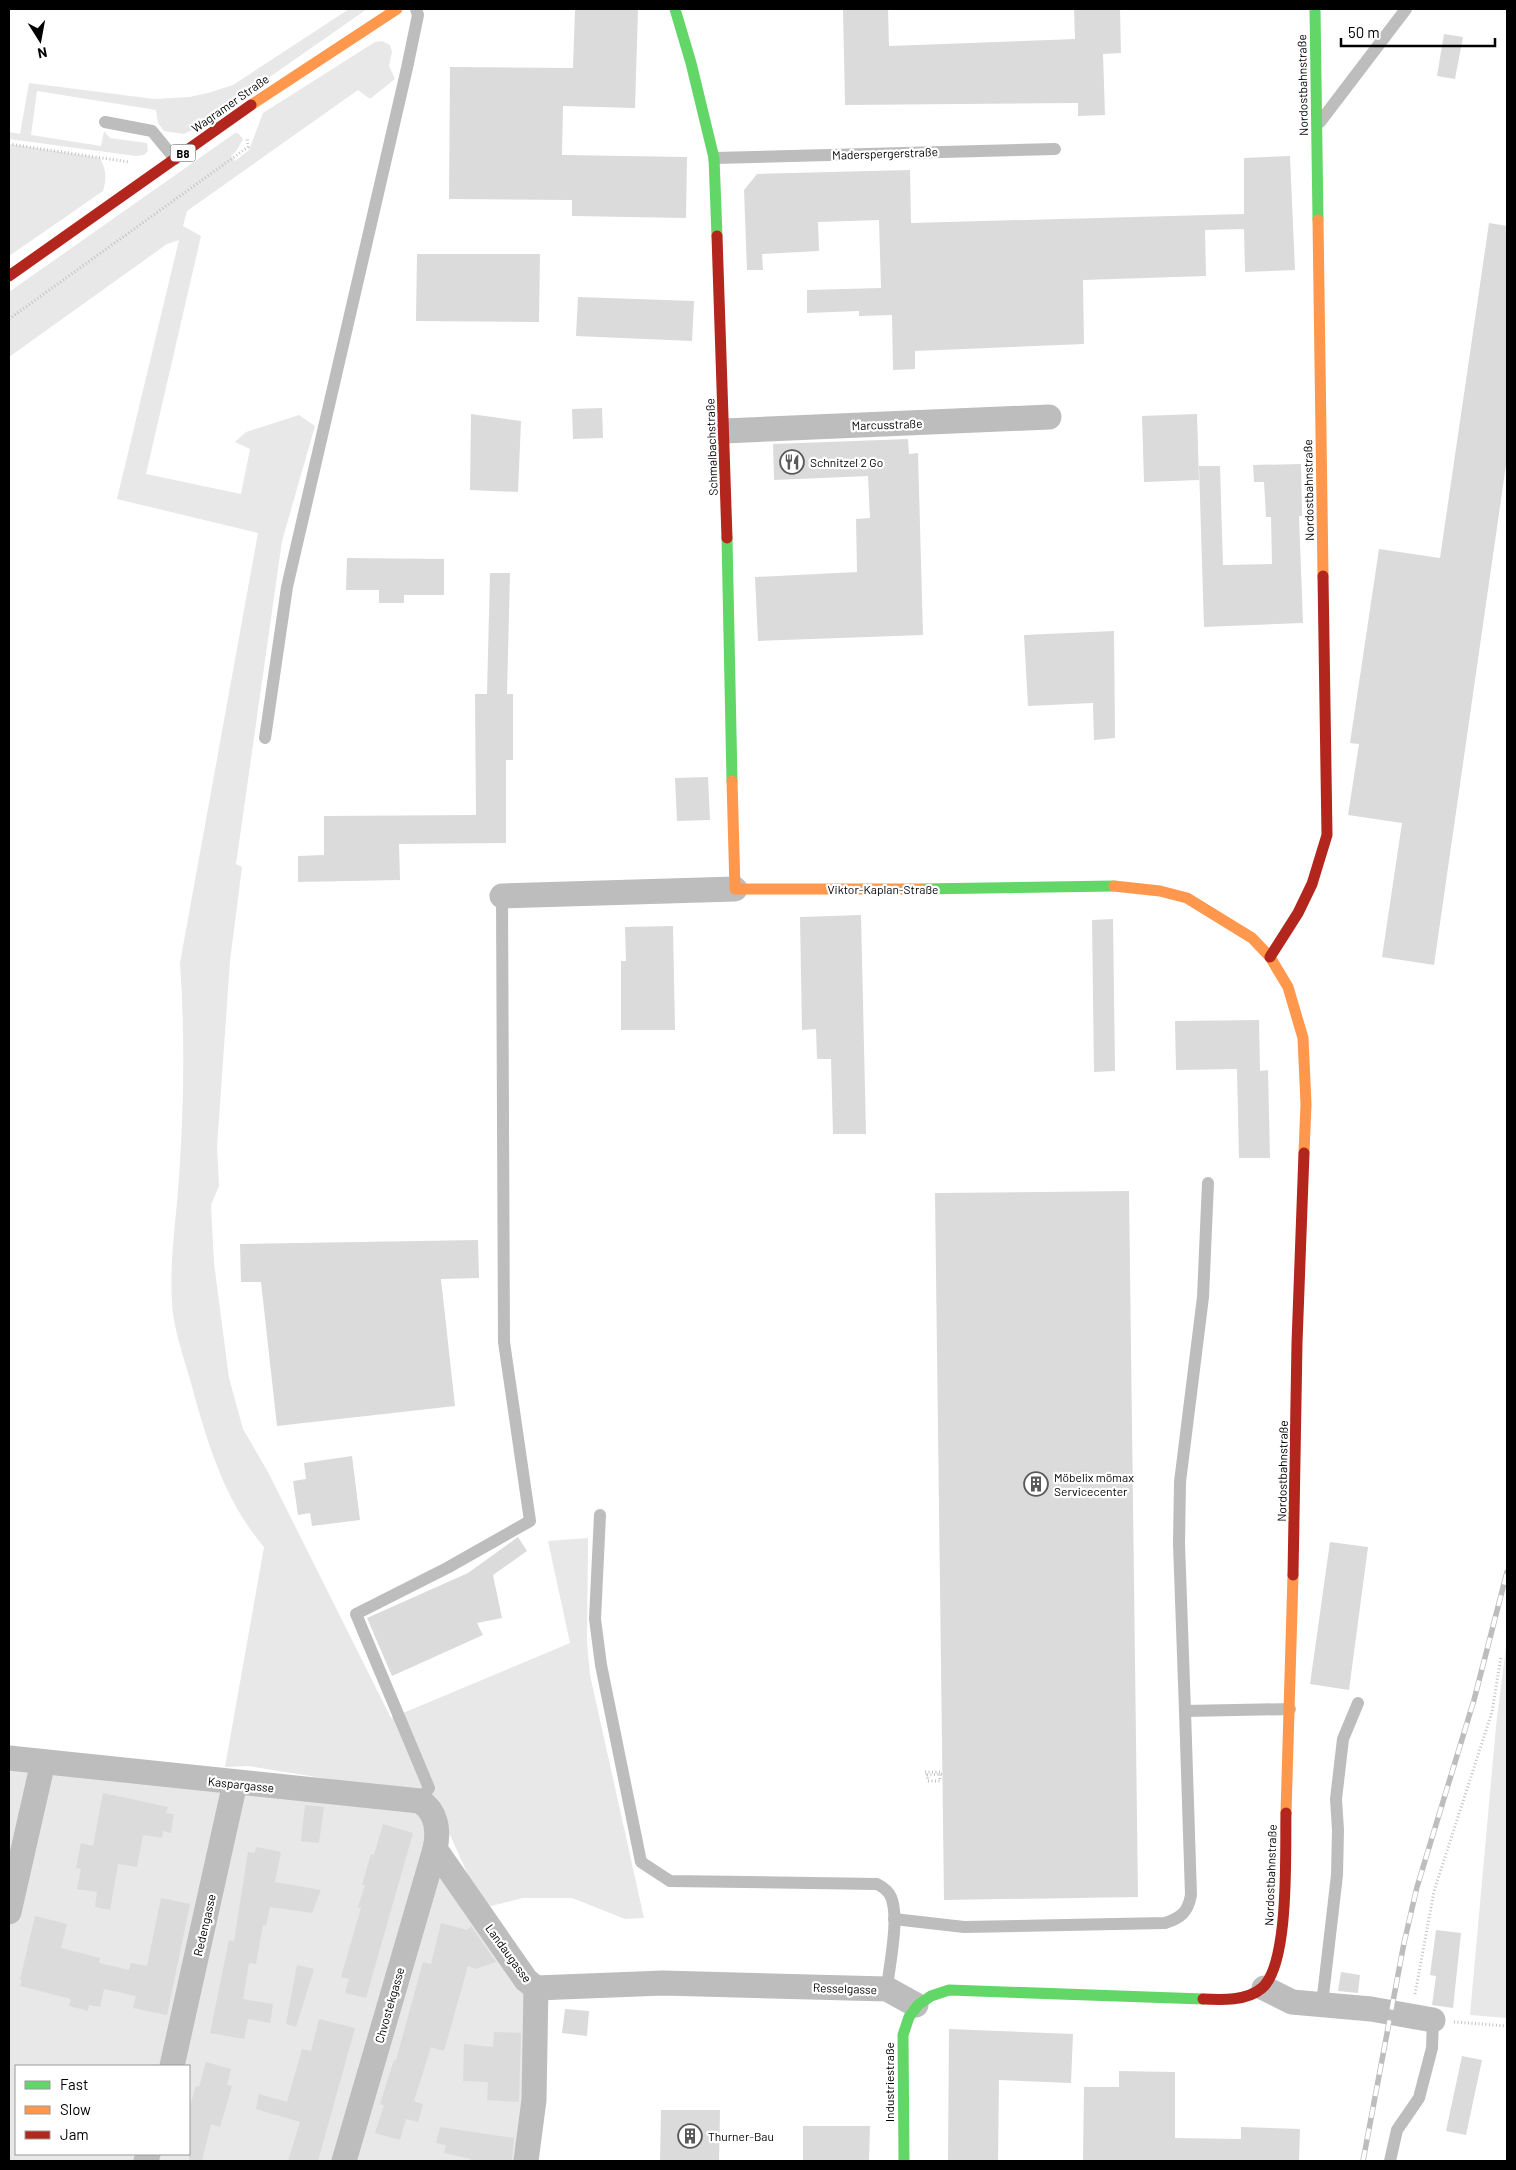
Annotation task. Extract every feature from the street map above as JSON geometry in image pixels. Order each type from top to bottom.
[{"type":"street","name":"Wagramer Straße","points":[[9,276],[245,109],[397,9]]},
{"type":"street","name":"Schmalbachstraße","points":[[675,9],[691,63],[714,158],[724,431],[735,889]]},
{"type":"street","name":"Nordostbahnstraße","points":[[1270,957],[1305,903],[1323,858],[1327,834],[1315,9]]},
{"type":"street","name":"Marcusstraße","points":[[724,431],[1049,417]]},
{"type":"street","name":"Viktor-Kaplan-Straße","points":[[502,896],[735,889],[1134,887],[1187,898],[1229,922],[1252,938]]},
{"type":"street","name":"Nordostbahnstraße","points":[[1252,938],[1270,957],[1288,987],[1298,1015],[1305,1064],[1306,1104],[1297,1343],[1290,1709],[1281,1946],[1270,1980],[1264,1988]]},
{"type":"street","name":"Kaspargasse","points":[[9,1758],[420,1802]]},
{"type":"street","points":[[9,1912],[44,1762]]},
{"type":"street","name":"Redengasse","points":[[172,2065],[235,1783]]},
{"type":"street","points":[[420,1802],[426,1805],[437,1825],[438,1835],[435,1849]]},
{"type":"street","name":"Landaugasse","points":[[435,1849],[526,1980],[536,1988],[534,2100],[526,2161]]},
{"type":"street","name":"Chvostekgasse","points":[[344,2161],[435,1849]]},
{"type":"street","name":"Resselgasse","points":[[536,1988],[663,1983],[887,1989],[916,2005]]},
{"type":"street","points":[[916,2005],[930,1995],[949,1990],[1221,2000],[1244,1998],[1264,1988],[1292,2002],[1371,2009],[1422,2018]]},
{"type":"street","name":"Industriestraße","points":[[904,2161],[903,2035],[908,2018],[916,2005]]},
{"type":"lane","points":[[265,738],[287,587],[407,68],[418,15],[416,9]]},
{"type":"lane","points":[[1316,127],[1406,9]]},
{"type":"lane","points":[[105,122],[152,131],[175,159]]},
{"type":"lane","name":"Maderspergerstraße","points":[[714,158],[1055,149]]},
{"type":"lane","points":[[420,1802],[429,1788],[356,1614],[447,1568],[530,1521],[504,1342],[502,896]]},
{"type":"lane","points":[[894,1919],[980,1927],[1165,1923],[1180,1918],[1189,1908],[1191,1896],[1179,1544],[1180,1482],[1203,1297],[1208,1183]]},
{"type":"lane","points":[[600,1515],[595,1619],[601,1665],[640,1862],[670,1882],[877,1884],[890,1895],[894,1919],[887,1989]]},
{"type":"lane","points":[[1322,2004],[1337,1875],[1338,1830],[1336,1799],[1343,1739],[1358,1703]]},
{"type":"lane","points":[[1185,1711],[1290,1709]]},
{"type":"lane","points":[[1390,2161],[1397,2130],[1419,2098],[1432,2048],[1422,2018]]},
{"type":"path","points":[[9,319],[248,147],[245,109]]},
{"type":"path","points":[[9,144],[164,167]]},
{"type":"path","points":[[1500,1656],[1492,1712],[1434,1891],[1418,1968],[1422,2018],[1507,2026]]},
{"type":"path","points":[[925,1772],[940,1772],[940,1781],[928,1781],[926,1774],[934,1774],[942,1774]]},
{"type":"shaded area","points":[[349,9],[367,9],[198,127],[184,134],[164,131],[158,123],[156,110],[37,91],[31,135],[101,146],[104,131],[110,138],[147,143],[148,151],[144,155],[136,156],[9,139],[9,132],[20,134],[29,83],[154,99],[189,97],[208,93],[233,85]]},
{"type":"shaded area","points":[[382,41],[390,45],[392,52],[389,66],[395,79],[370,99],[358,90],[187,211],[183,226],[201,236],[146,474],[241,494],[250,449],[235,442],[246,432],[299,415],[315,426],[282,541],[236,864],[242,867],[230,961],[217,1147],[219,1186],[211,1205],[214,1263],[229,1378],[243,1429],[268,1472],[391,1718],[570,1643],[548,1541],[588,1538],[587,1643],[590,1675],[644,1918],[625,1919],[572,1898],[523,1898],[483,1908],[436,1804],[408,1792],[248,1766],[225,1767],[264,1547],[249,1528],[237,1508],[226,1487],[209,1444],[176,1329],[171,1280],[181,1151],[183,1097],[183,1017],[180,963],[258,533],[117,499],[179,240],[167,244],[9,357],[9,292],[235,133],[238,133],[243,139],[231,156],[235,161],[249,150],[263,113],[375,42]]},
{"type":"shaded area","points":[[9,144],[100,158],[105,170],[105,182],[103,191],[9,256]]},
{"type":"shaded area","points":[[1507,1639],[1507,2018],[1470,2015],[1496,1726]]},
{"type":"shaded area","points":[[9,1758],[420,1801],[526,1980],[526,2161],[9,2161]]},
{"type":"building","points":[[575,9],[638,9],[635,108],[563,106],[562,155],[687,157],[686,218],[572,216],[572,200],[449,199],[450,67],[573,68]]},
{"type":"building","points":[[843,9],[888,9],[889,46],[1075,39],[1074,9],[1120,9],[1121,53],[1103,54],[1105,115],[1078,116],[1078,103],[845,105]]},
{"type":"building","points":[[1444,34],[1463,37],[1455,79],[1437,76]]},
{"type":"building","points":[[1290,156],[1295,270],[1245,272],[1244,229],[1205,230],[1206,276],[1083,280],[1084,344],[915,351],[915,369],[893,370],[892,315],[859,316],[859,311],[807,313],[807,290],[881,288],[879,220],[818,222],[819,251],[762,254],[763,270],[747,270],[744,190],[757,174],[910,170],[911,223],[1244,214],[1244,158]]},
{"type":"building","points":[[1489,223],[1507,226],[1507,458],[1434,965],[1382,957],[1402,823],[1348,815],[1359,744],[1350,743],[1379,549],[1440,558]]},
{"type":"building","points":[[417,254],[540,254],[539,322],[416,321]]},
{"type":"building","points":[[578,297],[694,301],[692,341],[576,336]]},
{"type":"building","points":[[602,408],[603,438],[573,439],[572,409]]},
{"type":"building","points":[[471,414],[521,421],[518,492],[470,490]]},
{"type":"building","points":[[1197,414],[1199,480],[1144,482],[1142,416]]},
{"type":"building","points":[[908,439],[909,454],[918,453],[923,635],[758,641],[755,577],[857,572],[856,519],[870,518],[868,476],[774,480],[773,444]]},
{"type":"building","points":[[1301,464],[1302,516],[1299,516],[1303,623],[1204,627],[1199,466],[1220,466],[1223,565],[1272,564],[1271,517],[1266,517],[1264,482],[1254,482],[1253,465]]},
{"type":"building","points":[[347,558],[444,559],[444,595],[404,595],[404,603],[379,603],[379,590],[346,590]]},
{"type":"building","points":[[490,573],[510,573],[507,694],[513,694],[513,760],[506,760],[506,843],[399,844],[400,880],[298,882],[298,856],[324,855],[324,816],[476,815],[475,694],[487,694]]},
{"type":"building","points":[[1114,631],[1115,738],[1094,740],[1093,703],[1028,706],[1024,635]]},
{"type":"building","points":[[708,777],[710,820],[677,821],[675,778]]},
{"type":"building","points":[[861,915],[866,1134],[833,1134],[831,1059],[817,1059],[816,1029],[802,1030],[800,917]]},
{"type":"building","points":[[1113,919],[1115,1071],[1094,1072],[1092,920]]},
{"type":"building","points":[[673,926],[675,1030],[621,1030],[621,961],[626,961],[625,927]]},
{"type":"building","points":[[1259,1020],[1260,1071],[1268,1070],[1270,1158],[1239,1158],[1237,1069],[1176,1070],[1175,1021]]},
{"type":"building","name":"Möbelix mömax Servicecenter","points":[[1129,1191],[1138,1897],[944,1900],[935,1193]]},
{"type":"building","points":[[478,1240],[479,1278],[441,1279],[455,1406],[277,1426],[261,1282],[241,1282],[240,1244]]},
{"type":"building","points":[[352,1456],[360,1520],[312,1526],[310,1513],[298,1515],[293,1481],[306,1479],[304,1463]]},
{"type":"building","points":[[518,1537],[527,1551],[493,1575],[502,1618],[477,1623],[483,1635],[392,1676],[367,1618],[468,1573]]},
{"type":"building","points":[[1330,1542],[1368,1547],[1349,1690],[1310,1684]]},
{"type":"building","points":[[103,1793],[168,1807],[166,1813],[174,1814],[171,1833],[163,1831],[162,1838],[143,1835],[137,1867],[118,1864],[110,1910],[95,1907],[97,1892],[77,1889],[81,1869],[76,1868],[81,1843],[93,1846]]},
{"type":"building","points":[[305,1805],[324,1807],[319,1843],[301,1841]]},
{"type":"building","points":[[383,1824],[413,1833],[366,1998],[345,1993],[349,1979],[341,1977],[361,1908],[358,1907],[365,1885],[362,1885],[371,1854],[374,1855]]},
{"type":"building","points":[[256,1847],[281,1852],[275,1882],[321,1890],[312,1913],[270,1907],[266,1926],[263,1925],[256,1964],[249,1963],[243,1999],[273,2004],[270,2023],[248,2019],[244,2039],[210,2033],[229,1940],[234,1941],[248,1852],[255,1853]]},
{"type":"building","points":[[161,1898],[190,1904],[167,2015],[133,2008],[136,1996],[104,1989],[100,2007],[89,2005],[88,2011],[69,2006],[71,1999],[20,1986],[35,1916],[67,1924],[61,1948],[100,1958],[99,1963],[129,1970],[131,1963],[147,1966]]},
{"type":"building","points":[[441,1923],[467,1930],[471,1926],[496,1962],[476,1969],[468,1966],[444,2051],[431,2047],[414,2101],[423,2104],[418,2122],[406,2119],[400,2140],[375,2133],[384,2105],[380,2104],[394,2060],[396,2060],[423,1962],[431,1964]]},
{"type":"building","points":[[1436,1930],[1461,1933],[1453,2008],[1432,2005],[1436,1976],[1430,1975]]},
{"type":"building","points":[[297,1965],[314,1969],[296,2027],[286,2024]]},
{"type":"building","points":[[1341,1972],[1360,1975],[1358,1993],[1338,1991]]},
{"type":"building","points":[[565,2009],[589,2011],[587,2036],[562,2033]]},
{"type":"building","points":[[319,2019],[355,2028],[318,2161],[288,2161],[300,2122],[256,2109],[259,2094],[287,2102],[302,2049],[311,2051]]},
{"type":"building","points":[[949,2029],[1073,2034],[1071,2083],[999,2080],[998,2161],[948,2161]]},
{"type":"building","points":[[494,2032],[521,2033],[519,2102],[487,2100],[488,2082],[463,2081],[464,2044],[493,2047]]},
{"type":"building","points":[[1462,2056],[1482,2060],[1466,2135],[1446,2131]]},
{"type":"building","points":[[206,2062],[231,2069],[227,2085],[232,2086],[220,2127],[211,2124],[202,2161],[189,2161],[190,2106],[196,2086],[199,2087]]},
{"type":"building","points":[[1119,2071],[1175,2072],[1175,2138],[1241,2139],[1241,2127],[1300,2129],[1299,2161],[1083,2161],[1084,2087],[1119,2087]]},
{"type":"building","name":"Thurner-Bau","points":[[661,2110],[720,2110],[719,2161],[660,2161]]},
{"type":"building","name":"Thurner-Bau","points":[[803,2126],[870,2126],[869,2161],[803,2161]]},
{"type":"building","points":[[440,2127],[514,2138],[512,2161],[470,2161],[471,2159],[444,2153],[446,2145],[436,2143]]},
{"type":"railway","points":[[1363,2161],[1404,1943],[1417,1887],[1474,1700],[1507,1572]]},
{"type":"traffic: fast","points":[[675,9],[691,63],[714,158],[717,236]]},
{"type":"traffic: fast","points":[[1315,9],[1318,220]]},
{"type":"traffic: fast","points":[[727,538],[732,781]]},
{"type":"traffic: fast","points":[[921,889],[1114,886]]},
{"type":"traffic: fast","points":[[904,2161],[903,2035],[909,2017],[918,2005],[931,1996],[949,1990],[1203,1999]]},
{"type":"traffic: slow","points":[[251,105],[397,9]]},
{"type":"traffic: slow","points":[[1318,220],[1323,576]]},
{"type":"traffic: slow","points":[[732,781],[735,889],[921,889]]},
{"type":"traffic: slow","points":[[1114,886],[1160,891],[1187,898],[1252,938],[1270,957],[1288,987],[1303,1038],[1306,1104],[1304,1153]]},
{"type":"traffic: slow","points":[[1286,1813],[1293,1575]]},
{"type":"traffic: jam","points":[[9,276],[251,105]]},
{"type":"traffic: jam","points":[[717,236],[727,538]]},
{"type":"traffic: jam","points":[[1270,957],[1298,913],[1312,884],[1327,835],[1323,576]]},
{"type":"traffic: jam","points":[[1293,1575],[1297,1343],[1304,1153]]},
{"type":"traffic: jam","points":[[1203,1999],[1226,1999],[1249,1995],[1262,1988],[1271,1975],[1282,1932],[1286,1813]]},
{"type":"place","name":"Schnitzel 2 Go","points":[[792,462]]},
{"type":"place","name":"Möbelix mömax Servicecenter","points":[[1036,1484]]},
{"type":"place","name":"Thurner-Bau","points":[[690,2136]]}]
